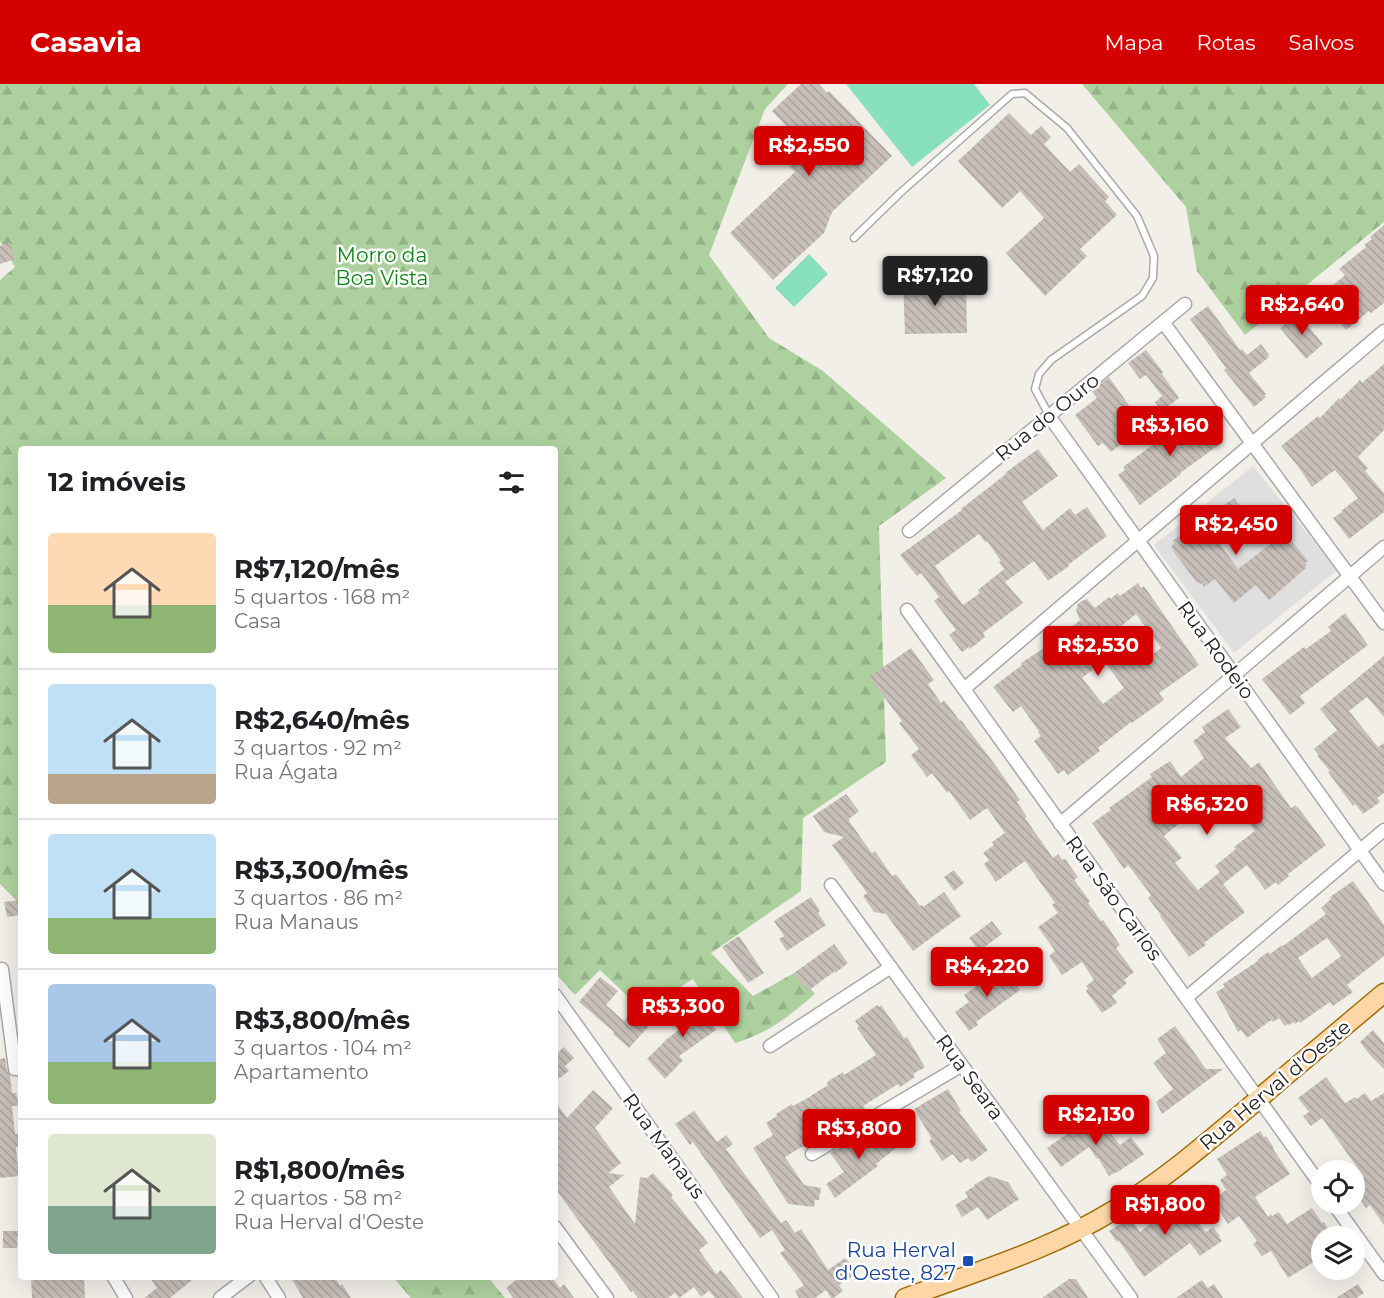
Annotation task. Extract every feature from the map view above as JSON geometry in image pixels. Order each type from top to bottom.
[{"type":"main road","name":"Rua Herval d'Oeste","points":[[904,1298],[1028,1253],[1114,1211],[1188,1158],[1384,993]]},
{"type":"street","name":"Rua do Ouro","points":[[909,531],[1185,304]]},
{"type":"street","points":[[1163,322],[1384,623]]},
{"type":"street","points":[[964,689],[1384,330]]},
{"type":"street","name":"Rua Rodeio","points":[[1049,416],[1384,884]]},
{"type":"street","points":[[1060,824],[1384,547]]},
{"type":"street","name":"Rua São Carlos","points":[[907,610],[1311,1172]]},
{"type":"street","points":[[1186,998],[1384,830]]},
{"type":"street","name":"Rua Seara","points":[[831,885],[1131,1298]]},
{"type":"street","points":[[770,1046],[891,967]]},
{"type":"street","points":[[2,969],[15,1069],[18,1069]]},
{"type":"street","name":"Rua Manaus","points":[[558,999],[772,1298]]},
{"type":"street","points":[[812,1154],[962,1065]]},
{"type":"street","points":[[1341,1214],[1384,1274]]},
{"type":"street","points":[[558,1231],[607,1298]]},
{"type":"street","points":[[115,1280],[126,1298]]},
{"type":"street","points":[[220,1298],[244,1280]]},
{"type":"street","points":[[268,1280],[279,1298]]},
{"type":"lane","points":[[854,238],[900,193],[1012,94],[1024,93],[1067,128],[1137,216],[1154,256],[1153,278],[1142,296],[1051,360],[1039,374],[1035,389],[1049,416]]},
{"type":"shaded area","points":[[1253,466],[1337,570],[1234,653],[1154,545]]},
{"type":"green space","name":"Morro da Boa Vista","points":[[0,84],[788,84],[765,109],[709,255],[769,338],[823,371],[946,478],[879,526],[886,762],[803,818],[801,891],[711,953],[753,996],[796,972],[815,994],[768,1029],[735,1043],[693,979],[643,1011],[600,970],[575,995],[558,976],[558,446],[18,446],[18,902],[0,884],[0,280],[15,267],[0,241]]},
{"type":"green space","points":[[846,84],[974,84],[990,105],[912,167]]},
{"type":"green space","points":[[1082,84],[1384,84],[1384,222],[1245,335],[1197,271],[1186,207]]},
{"type":"green space","points":[[809,254],[828,274],[794,307],[775,288]]},
{"type":"green space","points":[[396,1280],[490,1280],[505,1298],[411,1298]]},
{"type":"building","points":[[801,84],[819,84],[827,93],[829,91],[892,156],[832,212],[824,233],[773,280],[730,233],[795,172],[770,147],[789,129],[772,111]]},
{"type":"building","points":[[1009,113],[1031,135],[1041,126],[1051,137],[1044,144],[1070,172],[1079,164],[1109,197],[1105,201],[1117,215],[1080,249],[1087,256],[1045,296],[1006,253],[1044,218],[1020,191],[1002,208],[958,161]]},
{"type":"building","points":[[1384,225],[1384,303],[1371,313],[1369,311],[1346,330],[1318,298],[1345,275],[1339,269],[1366,247],[1364,245],[1372,239],[1370,237]]},
{"type":"building","points":[[10,243],[15,259],[0,264],[0,246]]},
{"type":"building","points":[[966,280],[967,333],[905,334],[903,281]]},
{"type":"building","points":[[1208,306],[1240,350],[1242,349],[1247,355],[1261,344],[1269,355],[1249,373],[1266,394],[1264,395],[1266,397],[1254,407],[1224,370],[1226,368],[1190,319]]},
{"type":"building","points":[[1298,314],[1323,344],[1306,359],[1280,328]]},
{"type":"building","points":[[1146,350],[1179,398],[1162,411],[1155,402],[1162,396],[1146,375],[1140,379],[1128,363]]},
{"type":"building","points":[[1384,364],[1384,430],[1358,457],[1368,468],[1365,471],[1384,493],[1384,512],[1349,539],[1333,518],[1358,498],[1335,470],[1312,487],[1281,446],[1318,416],[1320,418],[1360,380],[1362,383]]},
{"type":"building","points":[[1109,377],[1130,407],[1121,414],[1135,433],[1111,452],[1103,443],[1098,446],[1075,415],[1097,398],[1092,391]]},
{"type":"building","points":[[1199,410],[1223,442],[1140,505],[1118,475],[1125,470],[1123,467]]},
{"type":"building","points":[[1038,449],[1058,476],[1022,502],[1043,530],[1070,508],[1075,515],[1087,507],[1107,536],[1048,581],[1034,561],[1005,582],[1023,603],[983,633],[985,637],[970,649],[969,647],[962,652],[949,635],[956,630],[934,601],[939,597],[921,573],[917,576],[900,555],[962,510],[1005,473]],"holes":[[[979,534],[985,542],[987,541],[1004,569],[978,590],[980,593],[963,605],[935,566]]]},
{"type":"building","points":[[1234,498],[1251,522],[1220,544],[1238,569],[1280,537],[1285,539],[1288,536],[1308,561],[1305,563],[1306,568],[1269,600],[1256,585],[1234,603],[1215,579],[1204,587],[1202,583],[1197,583],[1171,547],[1174,543],[1172,541]]},
{"type":"building","points":[[1138,583],[1141,588],[1144,586],[1199,665],[1159,693],[1164,700],[1098,748],[1100,751],[1068,775],[1064,770],[1058,774],[1034,741],[1041,736],[1021,706],[1013,712],[993,687],[1022,665],[1021,663],[1055,641],[1080,620],[1076,610],[1082,601],[1087,599],[1095,608],[1109,597],[1110,599],[1118,593],[1120,596]],"holes":[[[1136,614],[1161,648],[1139,664],[1115,631]],[[1104,661],[1124,688],[1103,704],[1082,678]]]},
{"type":"building","points":[[1345,613],[1368,645],[1300,696],[1305,703],[1290,715],[1262,679],[1304,647],[1306,649],[1331,631],[1328,627]]},
{"type":"building","points":[[911,648],[934,680],[928,684],[941,703],[944,700],[993,762],[1020,800],[1017,802],[1027,817],[1025,818],[1053,858],[1058,854],[1062,860],[1065,859],[1078,877],[1074,880],[1090,901],[1088,903],[1120,945],[1116,948],[1134,972],[1124,980],[1127,983],[1112,996],[1117,1003],[1102,1013],[1086,991],[1088,989],[1086,986],[1094,980],[1082,962],[1062,975],[1049,956],[1055,951],[1038,927],[1058,913],[1052,905],[1055,903],[1025,861],[996,882],[984,864],[989,860],[983,853],[994,845],[992,842],[1005,833],[987,808],[970,820],[949,791],[947,793],[932,773],[927,777],[911,755],[919,749],[899,723],[902,721],[869,677]]},
{"type":"building","points":[[1384,656],[1384,717],[1367,697],[1349,711],[1378,747],[1384,743],[1384,793],[1377,798],[1380,802],[1363,814],[1355,804],[1353,806],[1314,749],[1337,730],[1320,709]]},
{"type":"building","points":[[1228,709],[1241,727],[1225,738],[1251,768],[1259,762],[1291,808],[1296,805],[1298,807],[1326,845],[1288,874],[1289,876],[1278,885],[1276,882],[1265,890],[1247,865],[1223,884],[1245,912],[1189,957],[1148,898],[1151,895],[1128,865],[1124,869],[1092,823],[1152,777],[1150,774],[1170,761],[1181,777],[1204,758],[1193,741],[1205,732],[1202,727]],"holes":[[[1223,787],[1255,831],[1215,866],[1220,872],[1198,890],[1175,863],[1182,858],[1164,836],[1182,821],[1175,810],[1197,793],[1204,803]]]},
{"type":"building","points":[[846,794],[859,811],[849,821],[871,852],[875,851],[892,876],[896,874],[920,906],[923,907],[944,892],[961,916],[913,951],[886,914],[874,912],[863,896],[867,893],[832,845],[844,837],[824,832],[813,816]]},
{"type":"building","points":[[954,870],[964,883],[954,891],[944,877]]},
{"type":"building","points":[[1353,881],[1384,925],[1384,956],[1347,985],[1353,992],[1333,1006],[1330,1002],[1300,1023],[1299,1021],[1295,1024],[1293,1022],[1285,1026],[1279,1018],[1273,1022],[1271,1020],[1247,1038],[1241,1030],[1238,1032],[1216,992],[1225,987],[1223,984],[1268,952],[1270,954],[1283,946],[1326,914],[1321,908],[1331,899],[1330,897]],"holes":[[[1327,938],[1341,956],[1312,978],[1298,958]]]},
{"type":"building","points":[[811,897],[826,925],[787,951],[779,939],[784,936],[774,921]]},
{"type":"building","points":[[18,900],[18,915],[7,917],[4,902]]},
{"type":"building","points":[[992,921],[1002,934],[979,951],[969,938]]},
{"type":"building","points":[[739,936],[764,973],[748,983],[722,947]]},
{"type":"building","points":[[834,944],[848,963],[808,991],[794,973]]},
{"type":"building","points":[[1005,967],[1020,990],[976,1022],[978,1025],[969,1031],[955,1012],[969,1002],[964,995]]},
{"type":"building","points":[[600,977],[618,991],[606,1005],[624,1021],[635,1009],[647,1018],[643,1023],[648,1027],[629,1048],[579,1002]]},
{"type":"building","points":[[698,996],[713,1016],[709,1020],[716,1030],[679,1056],[683,1060],[665,1079],[647,1059],[668,1038],[691,1021],[681,1008]]},
{"type":"building","points":[[877,1005],[879,1007],[881,1005],[904,1038],[907,1037],[925,1067],[913,1074],[915,1077],[900,1087],[898,1084],[863,1106],[865,1108],[844,1121],[846,1124],[820,1140],[818,1137],[785,1157],[804,1185],[821,1188],[819,1200],[815,1200],[814,1207],[788,1204],[753,1148],[773,1135],[766,1123],[777,1116],[776,1114],[806,1099],[828,1085],[827,1082],[843,1072],[844,1075],[876,1055],[857,1028],[859,1026],[855,1021]]},
{"type":"building","points":[[1175,1026],[1206,1069],[1223,1069],[1162,1114],[1156,1102],[1173,1089],[1153,1063],[1166,1053],[1157,1039]]},
{"type":"building","points":[[1373,1030],[1384,1043],[1384,1069],[1360,1042]]},
{"type":"building","points":[[564,1047],[574,1058],[565,1066],[569,1071],[558,1079],[558,1052]]},
{"type":"building","points":[[5,1058],[12,1093],[16,1093],[18,1102],[18,1106],[12,1106],[15,1134],[18,1134],[18,1147],[16,1147],[18,1176],[0,1178],[0,1059]]},
{"type":"building","points":[[1326,1077],[1345,1103],[1365,1093],[1371,1101],[1384,1093],[1384,1225],[1370,1205],[1365,1207],[1365,1160],[1352,1160],[1322,1118],[1311,1126],[1303,1116],[1309,1112],[1298,1098]]},
{"type":"building","points":[[948,1089],[961,1111],[959,1112],[988,1150],[972,1162],[968,1158],[960,1163],[953,1154],[942,1161],[929,1141],[932,1139],[914,1109]]},
{"type":"building","points":[[593,1090],[613,1108],[595,1128],[621,1163],[608,1173],[624,1175],[609,1187],[635,1224],[640,1177],[647,1178],[653,1173],[673,1195],[671,1197],[708,1243],[699,1250],[716,1274],[721,1270],[743,1298],[715,1298],[709,1291],[701,1297],[694,1287],[679,1298],[675,1293],[668,1298],[638,1298],[633,1291],[631,1292],[558,1192],[558,1105],[567,1118]]},
{"type":"building","points":[[694,1111],[717,1142],[726,1135],[733,1144],[726,1149],[781,1223],[786,1220],[795,1233],[801,1229],[828,1270],[845,1258],[849,1262],[857,1273],[839,1285],[843,1291],[833,1298],[826,1290],[815,1298],[799,1298],[795,1291],[804,1285],[780,1253],[785,1250],[772,1230],[760,1238],[693,1142],[690,1145],[675,1124]]},
{"type":"building","points":[[1096,1114],[1120,1145],[1131,1137],[1144,1154],[1109,1176],[1089,1147],[1061,1167],[1047,1148]]},
{"type":"building","points":[[882,1127],[897,1147],[876,1164],[878,1166],[835,1198],[826,1184],[844,1172],[830,1153],[857,1137],[862,1142]]},
{"type":"building","points":[[1260,1131],[1264,1137],[1266,1136],[1290,1174],[1255,1197],[1268,1217],[1279,1212],[1287,1224],[1311,1209],[1311,1214],[1316,1214],[1322,1223],[1324,1222],[1327,1226],[1311,1226],[1311,1264],[1288,1278],[1271,1251],[1262,1256],[1253,1244],[1257,1241],[1239,1216],[1228,1224],[1212,1200],[1226,1190],[1220,1180],[1227,1175],[1217,1159]]},
{"type":"building","points":[[989,1176],[1008,1182],[1019,1199],[987,1220],[978,1207],[962,1217],[955,1205],[968,1197],[965,1192]]},
{"type":"building","points":[[1189,1192],[1200,1206],[1191,1214],[1206,1232],[1213,1227],[1222,1241],[1200,1256],[1190,1243],[1144,1277],[1119,1241],[1117,1242],[1109,1231],[1130,1218],[1140,1232]]},
{"type":"building","points":[[3,1231],[18,1231],[17,1248],[3,1248]]},
{"type":"building","points":[[1069,1279],[1076,1279],[1088,1298],[1042,1298]]},
{"type":"building","points":[[31,1280],[84,1280],[85,1298],[32,1298]]},
{"type":"building","points":[[152,1280],[192,1280],[170,1298],[144,1298],[157,1288]]},
{"type":"building","points":[[292,1280],[336,1280],[340,1286],[342,1284],[351,1298],[303,1298]]},
{"type":"building","points":[[516,1280],[554,1280],[560,1288],[564,1284],[574,1298],[513,1298],[506,1288]]},
{"type":"building","points":[[1202,1280],[1208,1288],[1214,1284],[1223,1298],[1176,1298]]},
{"type":"building","points":[[1358,1284],[1364,1293],[1356,1298],[1336,1298]]},
{"type":"place","name":"Rua Herval d'Oeste, 827","points":[[968,1261]]}]
